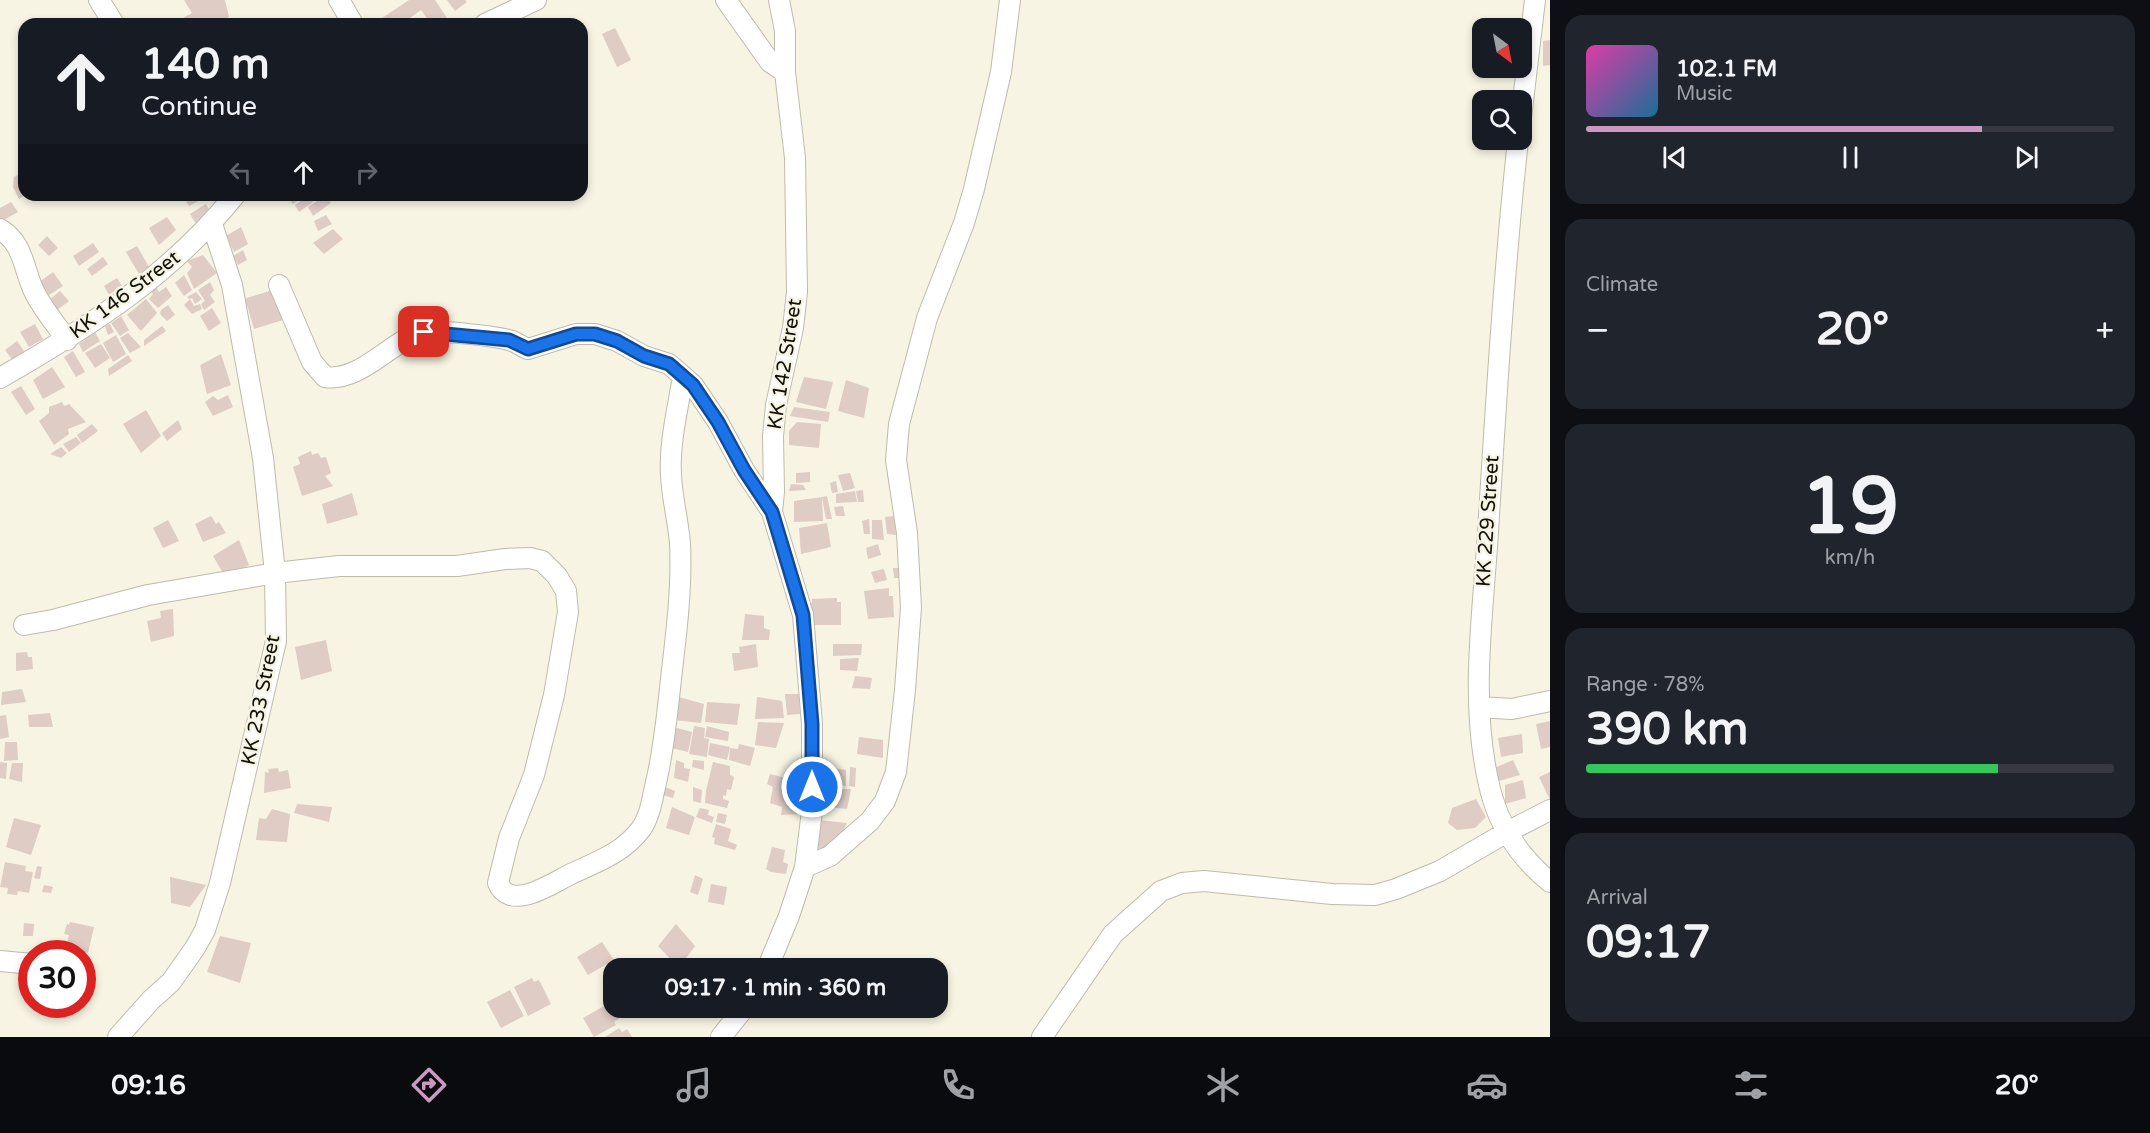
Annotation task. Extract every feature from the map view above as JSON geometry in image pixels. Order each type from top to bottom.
[{"type":"street","points":[[99,0],[110,18]]},
{"type":"street","points":[[339,0],[350,18]]},
{"type":"street","points":[[498,18],[536,0]]},
{"type":"street","points":[[726,0],[770,62],[785,72]]},
{"type":"street","name":"KK 142 Street","points":[[772,958],[806,867],[812,811],[812,764],[803,615],[772,512],[773,436],[776,405],[794,328],[796,292],[795,158],[785,72],[785,31],[779,0]]},
{"type":"street","points":[[806,867],[830,856],[870,821],[885,801],[896,772],[911,607],[907,533],[896,460],[899,424],[927,318],[964,223],[974,189],[1001,72],[1010,0]]},
{"type":"street","points":[[1524,90],[1535,0]]},
{"type":"street","name":"KK 229 Street","points":[[1517,150],[1502,306],[1481,609],[1479,707],[1488,782],[1507,832],[1519,852],[1550,882]]},
{"type":"street","name":"KK 146 Street","points":[[0,378],[67,340],[158,274],[216,210]]},
{"type":"street","name":"KK 233 Street","points":[[118,1037],[151,1000],[171,982],[195,948],[210,913],[220,883],[276,641],[275,573],[263,458],[216,210]]},
{"type":"street","points":[[0,229],[7,233],[18,246],[34,290],[67,340]]},
{"type":"street","points":[[279,285],[312,362],[325,377],[335,379],[348,375],[416,334],[430,332],[509,340],[528,349],[576,334],[595,334],[617,341],[644,356],[669,364],[693,385],[772,512]]},
{"type":"street","points":[[24,625],[148,596],[275,573],[339,566],[457,566],[530,558],[542,561],[557,576],[566,591],[568,612],[554,696],[534,775],[509,838],[498,883],[504,893],[516,897],[530,894],[591,866],[627,846],[643,827],[651,807],[664,745],[676,639],[680,543],[671,476],[672,444],[683,376]]},
{"type":"street","points":[[1479,707],[1512,709],[1550,700]]},
{"type":"street","points":[[1042,1037],[1113,934],[1161,891],[1182,883],[1204,881],[1332,894],[1375,895],[1440,871],[1550,810]]},
{"type":"street","points":[[0,961],[18,963]]},
{"type":"street","points":[[721,1037],[736,1018]]},
{"type":"building","points":[[184,0],[225,0],[229,17],[183,18],[192,13]]},
{"type":"building","points":[[409,0],[435,0],[447,18],[427,18],[421,10],[410,18],[382,18]]},
{"type":"building","points":[[447,0],[465,0],[467,2],[455,11]]},
{"type":"building","points":[[615,28],[631,60],[617,67],[602,34]]},
{"type":"building","points":[[1550,40],[1550,65],[1543,66],[1543,41]]},
{"type":"building","points":[[18,175],[18,197],[13,187],[14,177]]},
{"type":"building","points":[[186,201],[198,201],[189,206]]},
{"type":"building","points":[[301,201],[313,202],[299,212],[295,205]]},
{"type":"building","points":[[317,201],[330,201],[331,203],[313,216],[308,207]]},
{"type":"building","points":[[11,202],[18,212],[0,222],[0,208]]},
{"type":"building","points":[[206,204],[212,214],[196,224],[190,214]]},
{"type":"building","points":[[326,215],[332,224],[318,231],[314,221]]},
{"type":"building","points":[[167,217],[176,230],[159,245],[149,228]]},
{"type":"building","points":[[241,227],[248,244],[234,252],[226,236]]},
{"type":"building","points":[[333,229],[343,239],[324,254],[313,243]]},
{"type":"building","points":[[47,236],[58,248],[49,256],[38,245]]},
{"type":"building","points":[[93,243],[99,252],[79,266],[73,256]]},
{"type":"building","points":[[137,246],[149,267],[139,274],[126,252]]},
{"type":"building","points":[[243,250],[247,260],[238,265],[233,256]]},
{"type":"building","points":[[203,255],[217,273],[194,289],[187,273],[192,267],[187,261]]},
{"type":"building","points":[[103,257],[108,264],[92,276],[87,269]]},
{"type":"building","points":[[53,272],[63,286],[49,295],[39,282]]},
{"type":"building","points":[[184,275],[192,290],[184,296],[175,283]]},
{"type":"building","points":[[117,278],[122,286],[109,295],[104,286]]},
{"type":"building","points":[[210,282],[214,290],[210,295],[215,302],[204,310],[201,304],[205,301],[198,290]]},
{"type":"building","points":[[166,287],[172,296],[158,308],[149,299],[153,294],[151,291],[157,288],[159,292]]},
{"type":"building","points":[[273,290],[283,320],[254,329],[247,305],[242,306],[240,300]]},
{"type":"building","points":[[60,291],[69,301],[57,310],[49,300]]},
{"type":"building","points":[[196,292],[202,299],[195,304],[192,298],[187,297]]},
{"type":"building","points":[[146,299],[157,313],[141,331],[127,315]]},
{"type":"building","points":[[190,299],[194,306],[200,304],[202,309],[192,314],[184,305]]},
{"type":"building","points":[[168,305],[175,315],[167,321],[160,314],[161,310]]},
{"type":"building","points":[[212,308],[221,323],[209,331],[200,316]]},
{"type":"building","points":[[121,316],[129,330],[120,336],[111,323]]},
{"type":"building","points":[[35,324],[43,339],[29,347],[20,332]]},
{"type":"building","points":[[110,324],[114,332],[108,335],[105,326]]},
{"type":"building","points":[[162,326],[166,331],[144,346],[144,340]]},
{"type":"building","points":[[95,332],[100,341],[83,352],[79,344]]},
{"type":"building","points":[[128,333],[141,347],[130,353],[120,338]]},
{"type":"building","points":[[116,335],[126,354],[113,362],[103,343]]},
{"type":"building","points":[[17,341],[26,354],[14,362],[5,350]]},
{"type":"building","points":[[101,344],[110,358],[95,368],[85,353]]},
{"type":"building","points":[[73,351],[85,372],[76,377],[64,357]]},
{"type":"building","points":[[221,354],[231,385],[207,394],[200,365]]},
{"type":"building","points":[[128,355],[132,361],[109,376],[108,369]]},
{"type":"building","points":[[52,367],[65,387],[43,399],[33,380]]},
{"type":"building","points":[[804,377],[833,382],[826,409],[796,402]]},
{"type":"building","points":[[846,380],[869,388],[864,418],[838,411]]},
{"type":"building","points":[[21,386],[35,409],[26,415],[11,392]]},
{"type":"building","points":[[228,395],[233,407],[213,416],[205,402],[213,396],[218,400]]},
{"type":"building","points":[[62,402],[64,406],[69,404],[86,422],[68,429],[69,434],[54,445],[39,421],[49,413],[49,407]]},
{"type":"building","points":[[794,407],[830,412],[828,422],[790,416]]},
{"type":"building","points":[[146,410],[161,436],[141,453],[123,424]]},
{"type":"building","points":[[178,420],[182,429],[167,441],[162,433]]},
{"type":"building","points":[[797,422],[821,424],[819,448],[789,445],[789,431]]},
{"type":"building","points":[[92,424],[98,431],[82,443],[77,435]]},
{"type":"building","points":[[76,437],[81,443],[69,452],[63,444]]},
{"type":"building","points":[[61,447],[67,453],[61,458],[50,454]]},
{"type":"building","points":[[311,451],[312,455],[318,453],[321,458],[326,457],[331,473],[325,476],[333,486],[302,496],[293,467],[300,464],[298,457]]},
{"type":"building","points":[[810,472],[810,482],[796,483],[796,473]]},
{"type":"building","points":[[850,473],[855,488],[843,491],[838,475]]},
{"type":"building","points":[[836,481],[838,492],[832,493],[830,483]]},
{"type":"building","points":[[791,484],[803,485],[806,490],[789,491]]},
{"type":"building","points":[[863,490],[864,502],[858,502],[856,491]]},
{"type":"building","points":[[855,491],[857,502],[836,503],[836,494]]},
{"type":"building","points":[[352,493],[358,515],[327,524],[322,504]]},
{"type":"building","points":[[827,496],[832,519],[826,519],[822,497]]},
{"type":"building","points":[[822,497],[823,521],[794,522],[794,501]]},
{"type":"building","points":[[843,506],[845,516],[836,516],[834,507]]},
{"type":"building","points":[[211,516],[216,524],[219,522],[226,533],[203,542],[195,524]]},
{"type":"building","points":[[894,516],[896,535],[887,534],[885,517]]},
{"type":"building","points":[[869,519],[870,534],[864,534],[862,521]]},
{"type":"building","points":[[168,520],[179,541],[163,548],[153,528]]},
{"type":"building","points":[[872,520],[882,520],[884,540],[872,539]]},
{"type":"building","points":[[827,523],[831,547],[801,554],[799,528]]},
{"type":"building","points":[[239,540],[249,565],[226,578],[213,556]]},
{"type":"building","points":[[878,544],[881,555],[868,559],[866,548]]},
{"type":"building","points":[[893,568],[900,568],[900,578],[894,578]]},
{"type":"building","points":[[884,569],[887,580],[875,583],[871,572]]},
{"type":"building","points":[[889,588],[889,596],[893,596],[894,617],[868,619],[864,591]]},
{"type":"building","points":[[837,598],[837,602],[841,602],[841,625],[808,625],[807,603],[812,603],[812,599]]},
{"type":"building","points":[[173,609],[174,636],[151,642],[147,621],[161,618],[160,611]]},
{"type":"building","points":[[745,614],[764,616],[764,628],[770,630],[769,640],[742,640]]},
{"type":"building","points":[[326,640],[332,671],[301,680],[295,647]]},
{"type":"building","points":[[756,644],[758,667],[734,671],[732,653],[740,653],[739,647]]},
{"type":"building","points":[[833,644],[862,644],[861,655],[833,656]]},
{"type":"building","points":[[27,652],[28,657],[32,657],[33,669],[16,671],[16,653]]},
{"type":"building","points":[[859,658],[857,671],[840,670],[840,659]]},
{"type":"building","points":[[855,676],[872,678],[870,689],[852,688]]},
{"type":"building","points":[[22,689],[26,702],[1,705],[2,692]]},
{"type":"building","points":[[785,694],[799,694],[800,714],[787,715]]},
{"type":"building","points":[[675,696],[704,704],[701,723],[674,720]]},
{"type":"building","points":[[757,697],[782,701],[784,718],[755,719]]},
{"type":"building","points":[[707,702],[740,704],[737,725],[705,722]]},
{"type":"building","points":[[50,713],[53,727],[29,727],[28,715]]},
{"type":"building","points":[[6,715],[9,737],[0,739],[0,716]]},
{"type":"building","points":[[1550,721],[1550,747],[1541,749],[1536,724]]},
{"type":"building","points":[[758,722],[784,723],[776,748],[755,745]]},
{"type":"building","points":[[694,726],[705,728],[704,738],[709,739],[707,757],[689,754]]},
{"type":"building","points":[[707,726],[729,732],[728,741],[705,737]]},
{"type":"building","points":[[673,727],[692,732],[688,752],[671,748]]},
{"type":"building","points":[[1522,734],[1523,753],[1501,757],[1498,738]]},
{"type":"building","points":[[859,737],[883,740],[883,758],[857,754]]},
{"type":"building","points":[[5,742],[17,742],[18,760],[4,761]]},
{"type":"building","points":[[710,743],[730,747],[727,760],[708,755]]},
{"type":"building","points":[[739,744],[755,748],[750,766],[729,760],[730,748],[738,749]]},
{"type":"building","points":[[676,760],[684,763],[684,768],[690,769],[688,782],[674,778]]},
{"type":"building","points":[[693,760],[704,761],[704,770],[692,767]]},
{"type":"building","points":[[1513,760],[1520,775],[1495,782],[1492,769]]},
{"type":"building","points":[[0,762],[7,763],[6,779],[0,778]]},
{"type":"building","points":[[713,762],[730,766],[730,775],[734,777],[731,790],[727,789],[726,796],[723,795],[723,799],[729,801],[727,808],[705,803]]},
{"type":"building","points":[[12,763],[23,763],[22,782],[9,779]]},
{"type":"building","points":[[850,767],[856,768],[855,787],[849,786]]},
{"type":"building","points":[[278,768],[279,772],[288,770],[291,788],[264,793],[265,772],[269,773],[268,769]]},
{"type":"building","points":[[833,768],[846,770],[846,786],[834,784]]},
{"type":"building","points":[[821,770],[831,771],[832,785],[820,785]]},
{"type":"building","points":[[1550,772],[1550,800],[1539,777]]},
{"type":"building","points":[[770,774],[793,780],[792,782],[798,784],[796,800],[802,802],[800,814],[781,815],[782,807],[770,803],[773,787],[767,784]]},
{"type":"building","points":[[1523,780],[1526,798],[1505,804],[1505,785]]},
{"type":"building","points":[[663,786],[675,791],[673,798],[662,795]]},
{"type":"building","points":[[693,787],[702,790],[701,803],[693,801]]},
{"type":"building","points":[[830,789],[851,789],[847,809],[826,807]]},
{"type":"building","points":[[1476,799],[1486,817],[1475,828],[1457,830],[1448,823],[1452,808]]},
{"type":"building","points":[[297,804],[332,807],[329,822],[294,813]]},
{"type":"building","points":[[672,807],[695,817],[689,835],[666,828]]},
{"type":"building","points":[[700,808],[709,810],[708,815],[714,817],[712,823],[696,817]]},
{"type":"building","points":[[272,809],[290,814],[287,842],[256,840],[259,818],[266,819]]},
{"type":"building","points":[[718,813],[727,815],[725,824],[716,822]]},
{"type":"building","points":[[14,818],[41,825],[31,855],[6,847]]},
{"type":"building","points":[[819,820],[847,823],[833,851],[810,853]]},
{"type":"building","points":[[716,824],[731,829],[728,841],[737,845],[735,850],[714,844],[715,838],[712,837]]},
{"type":"building","points":[[772,847],[785,850],[783,862],[788,864],[786,874],[766,869]]},
{"type":"building","points":[[5,862],[26,866],[25,871],[33,872],[29,893],[18,891],[17,895],[7,894],[8,888],[0,887]]},
{"type":"building","points":[[37,866],[42,867],[40,879],[34,878]]},
{"type":"building","points":[[695,875],[703,879],[698,895],[690,892]]},
{"type":"building","points":[[170,877],[206,885],[190,907],[171,903]]},
{"type":"building","points":[[711,884],[727,887],[724,905],[708,902]]},
{"type":"building","points":[[44,885],[53,887],[51,893],[42,892]]},
{"type":"building","points":[[70,922],[94,927],[91,940],[68,940],[69,935],[64,934],[67,924],[69,925]]},
{"type":"building","points":[[24,923],[34,924],[33,936],[23,936]]},
{"type":"building","points":[[676,924],[695,946],[686,958],[669,958],[658,946]]},
{"type":"building","points":[[220,936],[251,943],[240,983],[207,972]]},
{"type":"building","points":[[602,942],[613,958],[603,958],[603,966],[588,975],[577,957]]},
{"type":"building","points":[[532,978],[534,982],[539,980],[551,1004],[528,1016],[514,987]]},
{"type":"building","points":[[510,990],[524,1016],[501,1028],[487,1002]]},
{"type":"building","points":[[603,1007],[603,1018],[619,1019],[614,1022],[616,1025],[594,1037],[583,1018]]},
{"type":"building","points":[[619,1028],[622,1032],[627,1029],[632,1037],[605,1037]]},
{"type":"route","points":[[424,332],[509,340],[528,349],[576,334],[595,334],[617,341],[644,356],[669,364],[693,385],[772,512],[793,579],[803,615],[805,635],[812,724],[812,787]]}]
